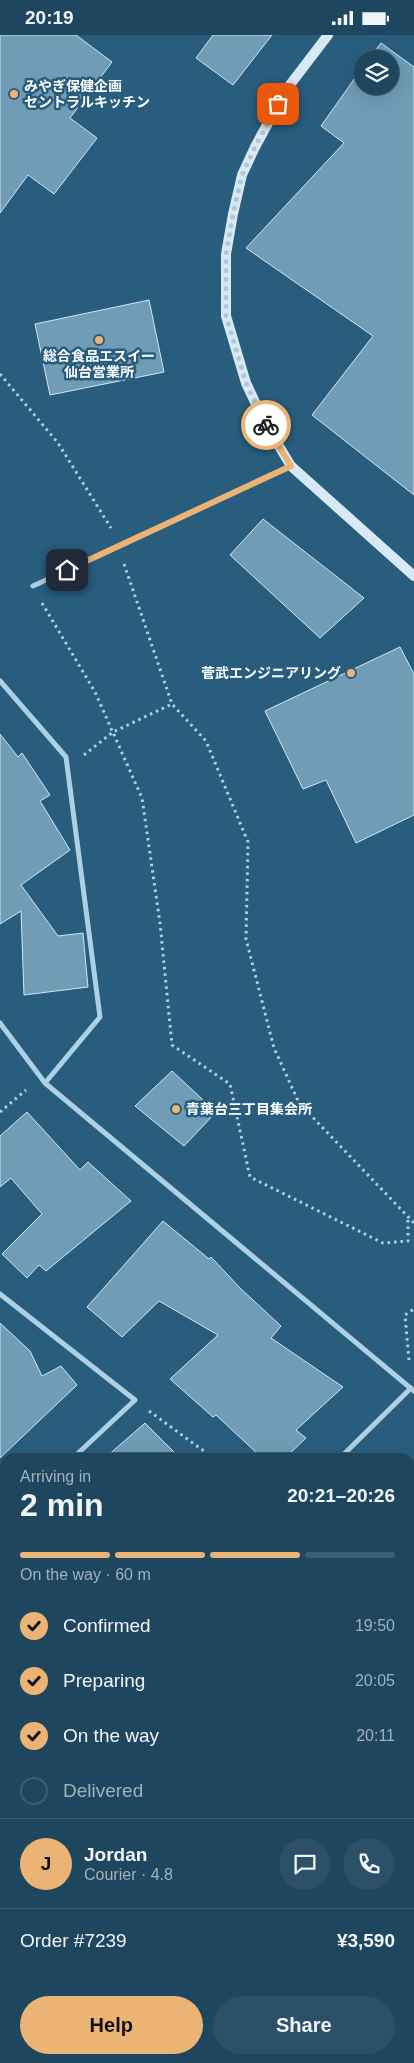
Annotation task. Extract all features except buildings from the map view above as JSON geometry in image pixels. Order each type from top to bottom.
[{"type":"street","points":[[328,35],[286,90],[242,175],[226,254],[226,316],[246,383],[265,423],[291,466],[414,577]]},
{"type":"street","points":[[33,586],[291,466]]},
{"type":"street","points":[[0,681],[66,757],[100,1017],[45,1083]]},
{"type":"street","points":[[0,1023],[45,1083],[412,1389],[345,1453]]},
{"type":"street","points":[[0,1294],[135,1400],[78,1453]]},
{"type":"path","points":[[0,375],[58,443],[111,528],[172,704],[206,741],[248,842],[246,939],[274,1048],[299,1103],[414,1223]]},
{"type":"path","points":[[33,586],[95,692],[142,798],[160,923],[172,1045],[230,1085],[250,1177],[382,1243],[408,1241],[408,1216]]},
{"type":"path","points":[[68,768],[113,732],[172,704]]},
{"type":"path","points":[[0,1112],[28,1089]]},
{"type":"path","points":[[412,1389],[405,1315],[414,1309]]},
{"type":"path","points":[[135,1400],[207,1453]]},
{"type":"way so far","points":[[266,425],[246,383],[226,316],[226,254],[242,175],[278,104]]},
{"type":"place","name":"みやぎ保健企画 セントラルキッチン","points":[[14,94]]},
{"type":"place","name":"総合食品エスイー 仙台営業所","points":[[99,340]]},
{"type":"place","name":"菅武エンジニアリング","points":[[351,673]]},
{"type":"place","name":"青葉台三丁目集会所","points":[[176,1109]]},
{"type":"route","points":[[67,570],[291,466],[266,425]]}]
